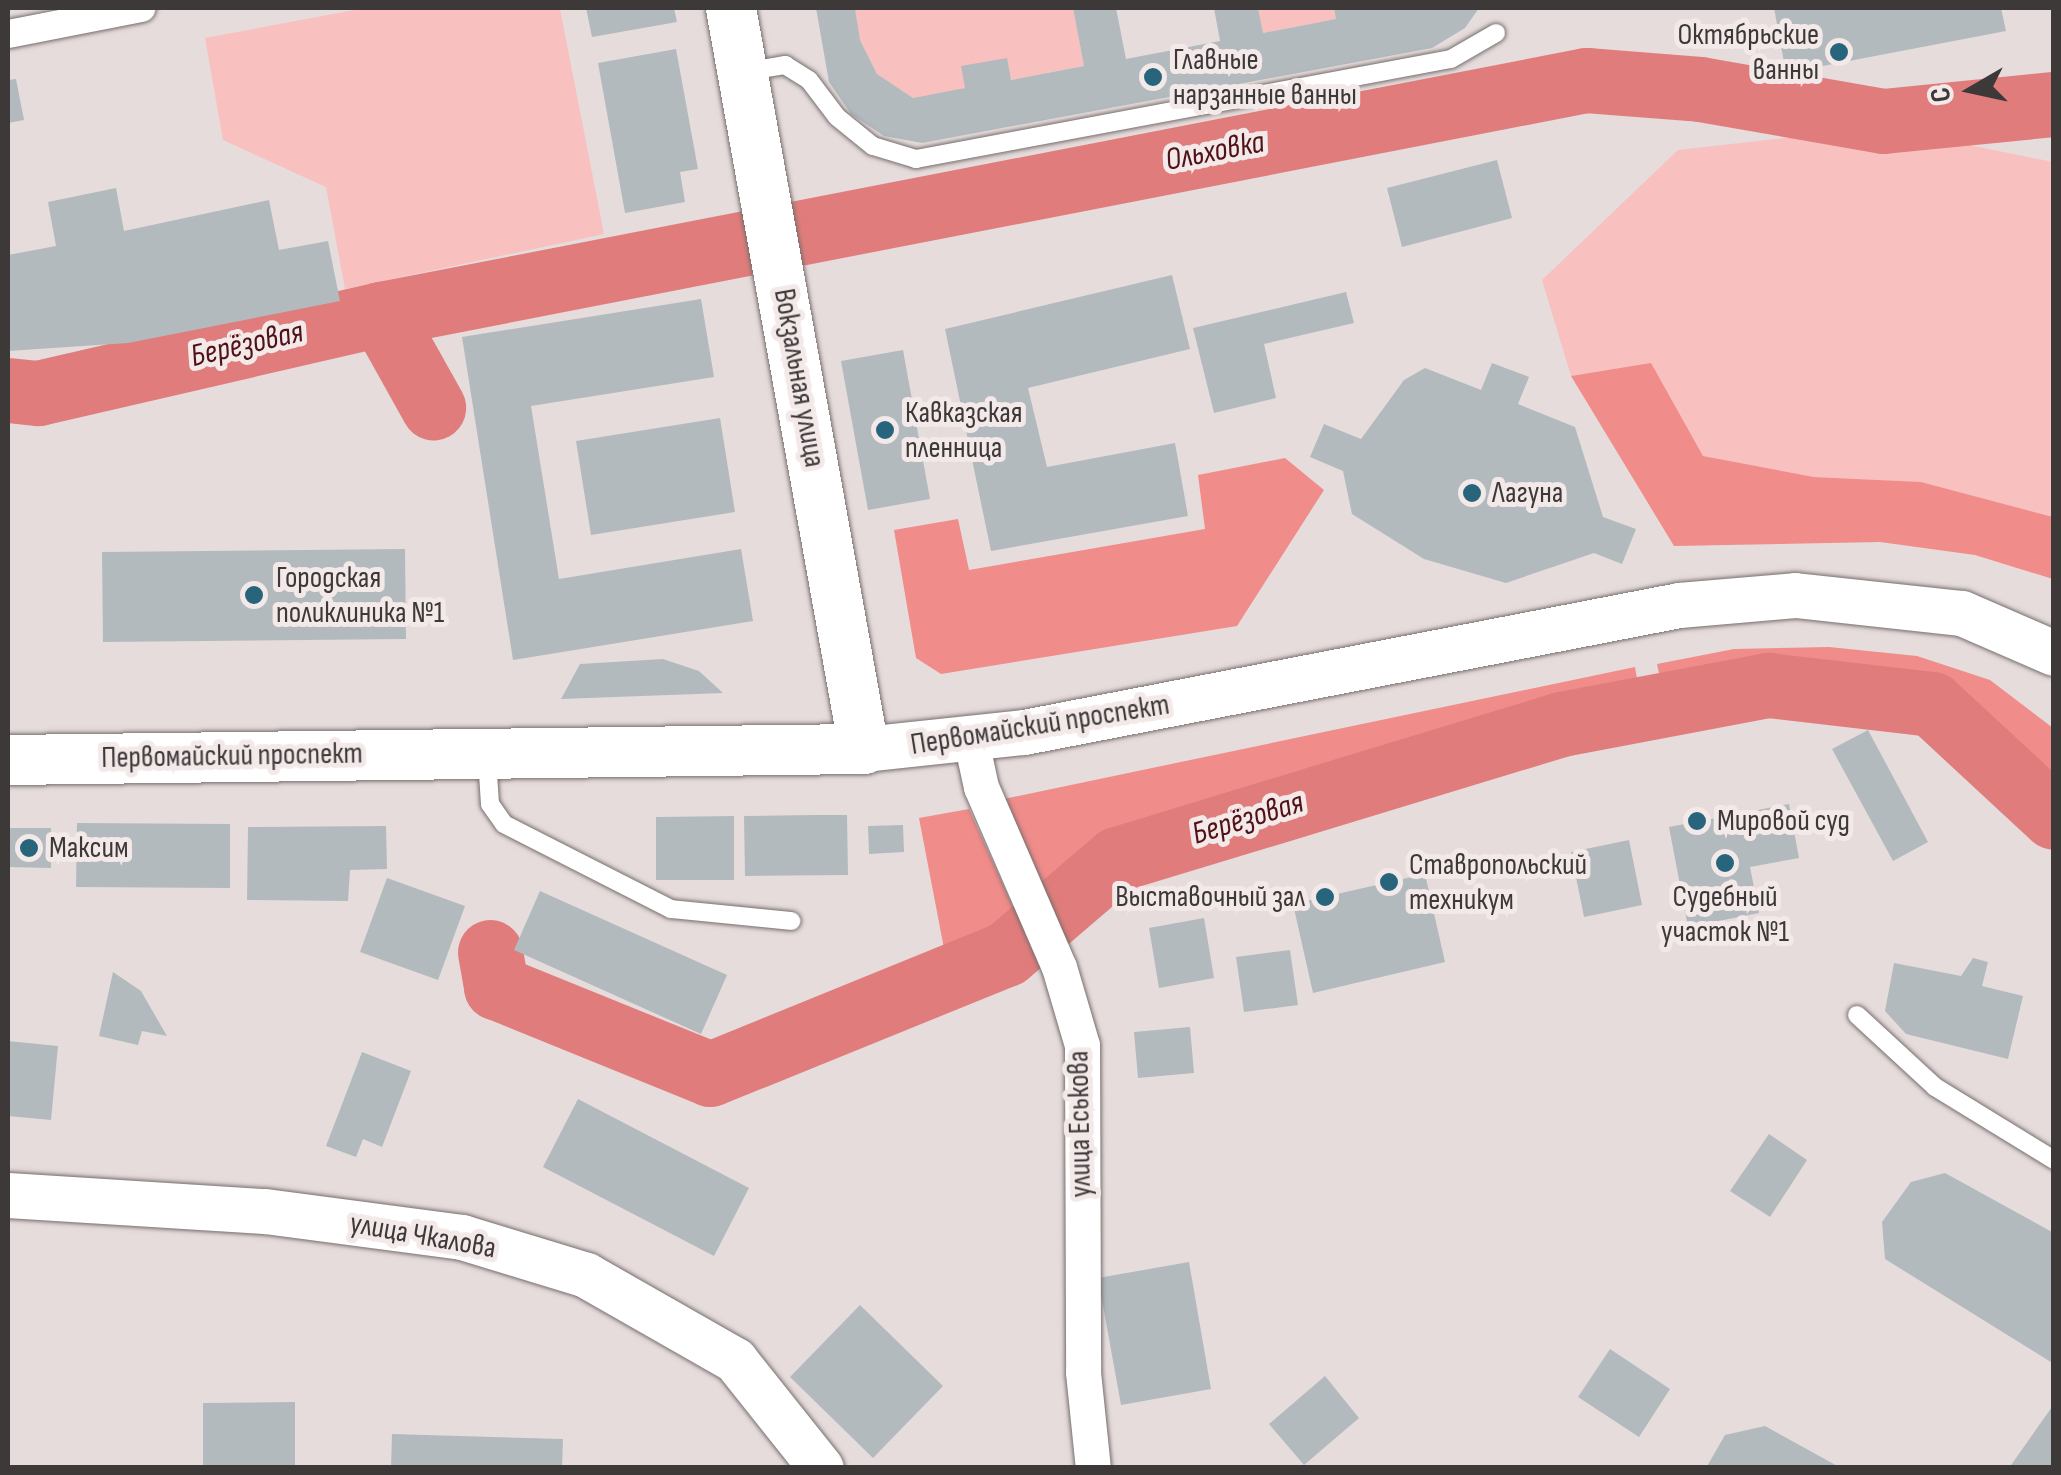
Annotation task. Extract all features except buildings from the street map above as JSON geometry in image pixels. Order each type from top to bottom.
[{"type":"main road","name":"Вокзальная улица","points":[[731,8],[864,749]]},
{"type":"main road","name":"Первомайский проспект","points":[[8,760],[864,749]]},
{"type":"street","points":[[8,34],[142,8]]},
{"type":"street","name":"Первомайский проспект","points":[[864,749],[971,741],[1679,605],[1775,596],[1884,600],[1962,613],[2054,653]]},
{"type":"street","name":"улица Еськова","points":[[971,741],[981,787],[1059,967],[1082,1046],[1083,1372],[1093,1468]]},
{"type":"street","name":"улица Чкалова","points":[[8,1194],[265,1211],[462,1237],[586,1275],[735,1360],[822,1468]]},
{"type":"lane","points":[[743,72],[785,64],[809,80],[837,118],[873,146],[916,160],[1451,59],[1496,33]]},
{"type":"lane","points":[[487,753],[490,804],[504,824],[671,909],[790,920]]},
{"type":"lane","points":[[1858,1015],[1935,1086],[2054,1160]]},
{"type":"shaded area","points":[[365,8],[560,9],[604,234],[345,289],[326,187],[223,140],[205,38]]},
{"type":"shaded area","points":[[855,8],[1073,8],[1084,66],[913,98],[877,74],[860,40]]},
{"type":"shaded area","points":[[1258,8],[1334,8],[1336,19],[1263,33]]},
{"type":"shaded area","points":[[1810,135],[1964,144],[2053,162],[2053,517],[1921,482],[1814,477],[1703,456],[1651,364],[1571,376],[1542,280],[1678,150]]},
{"type":"shaded area","points":[[1651,363],[1703,456],[1814,477],[1921,482],[2053,517],[2053,579],[1975,555],[1880,542],[1674,546],[1571,376]]},
{"type":"shaded area","points":[[1285,458],[1324,490],[1237,626],[941,674],[916,658],[894,530],[958,519],[969,570],[1205,529],[1198,475]]},
{"type":"shaded area","points":[[1829,647],[1917,656],[1990,680],[2053,728],[2053,801],[1934,695],[1764,673],[1663,692],[1657,664],[1734,649]]},
{"type":"shaded area","points":[[1635,667],[1640,696],[1555,712],[1115,846],[1043,905],[999,800]]},
{"type":"shaded area","points":[[969,809],[1019,920],[1000,937],[946,959],[919,818]]},
{"type":"waterway","name":"Ольховка","points":[[381,314],[1586,80],[1700,89],[1883,121],[2054,104]]},
{"type":"waterway","name":"Берёзовая","points":[[8,390],[38,393],[381,314],[433,407]]},
{"type":"waterway","name":"Берёзовая","points":[[490,952],[496,987],[710,1074],[1006,954],[1117,859],[1561,724],[1768,685],[1932,704],[2054,817]]},
{"type":"place","name":"Октябрьские ванны","points":[[1839,52]]},
{"type":"place","name":"Главные нарзанные ванны","points":[[1153,77]]},
{"type":"place","name":"Кавказская пленница","points":[[885,430]]},
{"type":"place","name":"Лагуна","points":[[1472,493]]},
{"type":"place","name":"Городская поликлиника №1","points":[[254,595]]},
{"type":"place","name":"Мировой суд","points":[[1697,821]]},
{"type":"place","name":"Максим","points":[[29,848]]},
{"type":"place","name":"Судебный участок №1","points":[[1725,863]]},
{"type":"place","name":"Ставропольский техникум","points":[[1389,882]]},
{"type":"place","name":"Выставочный зал","points":[[1325,897]]}]
